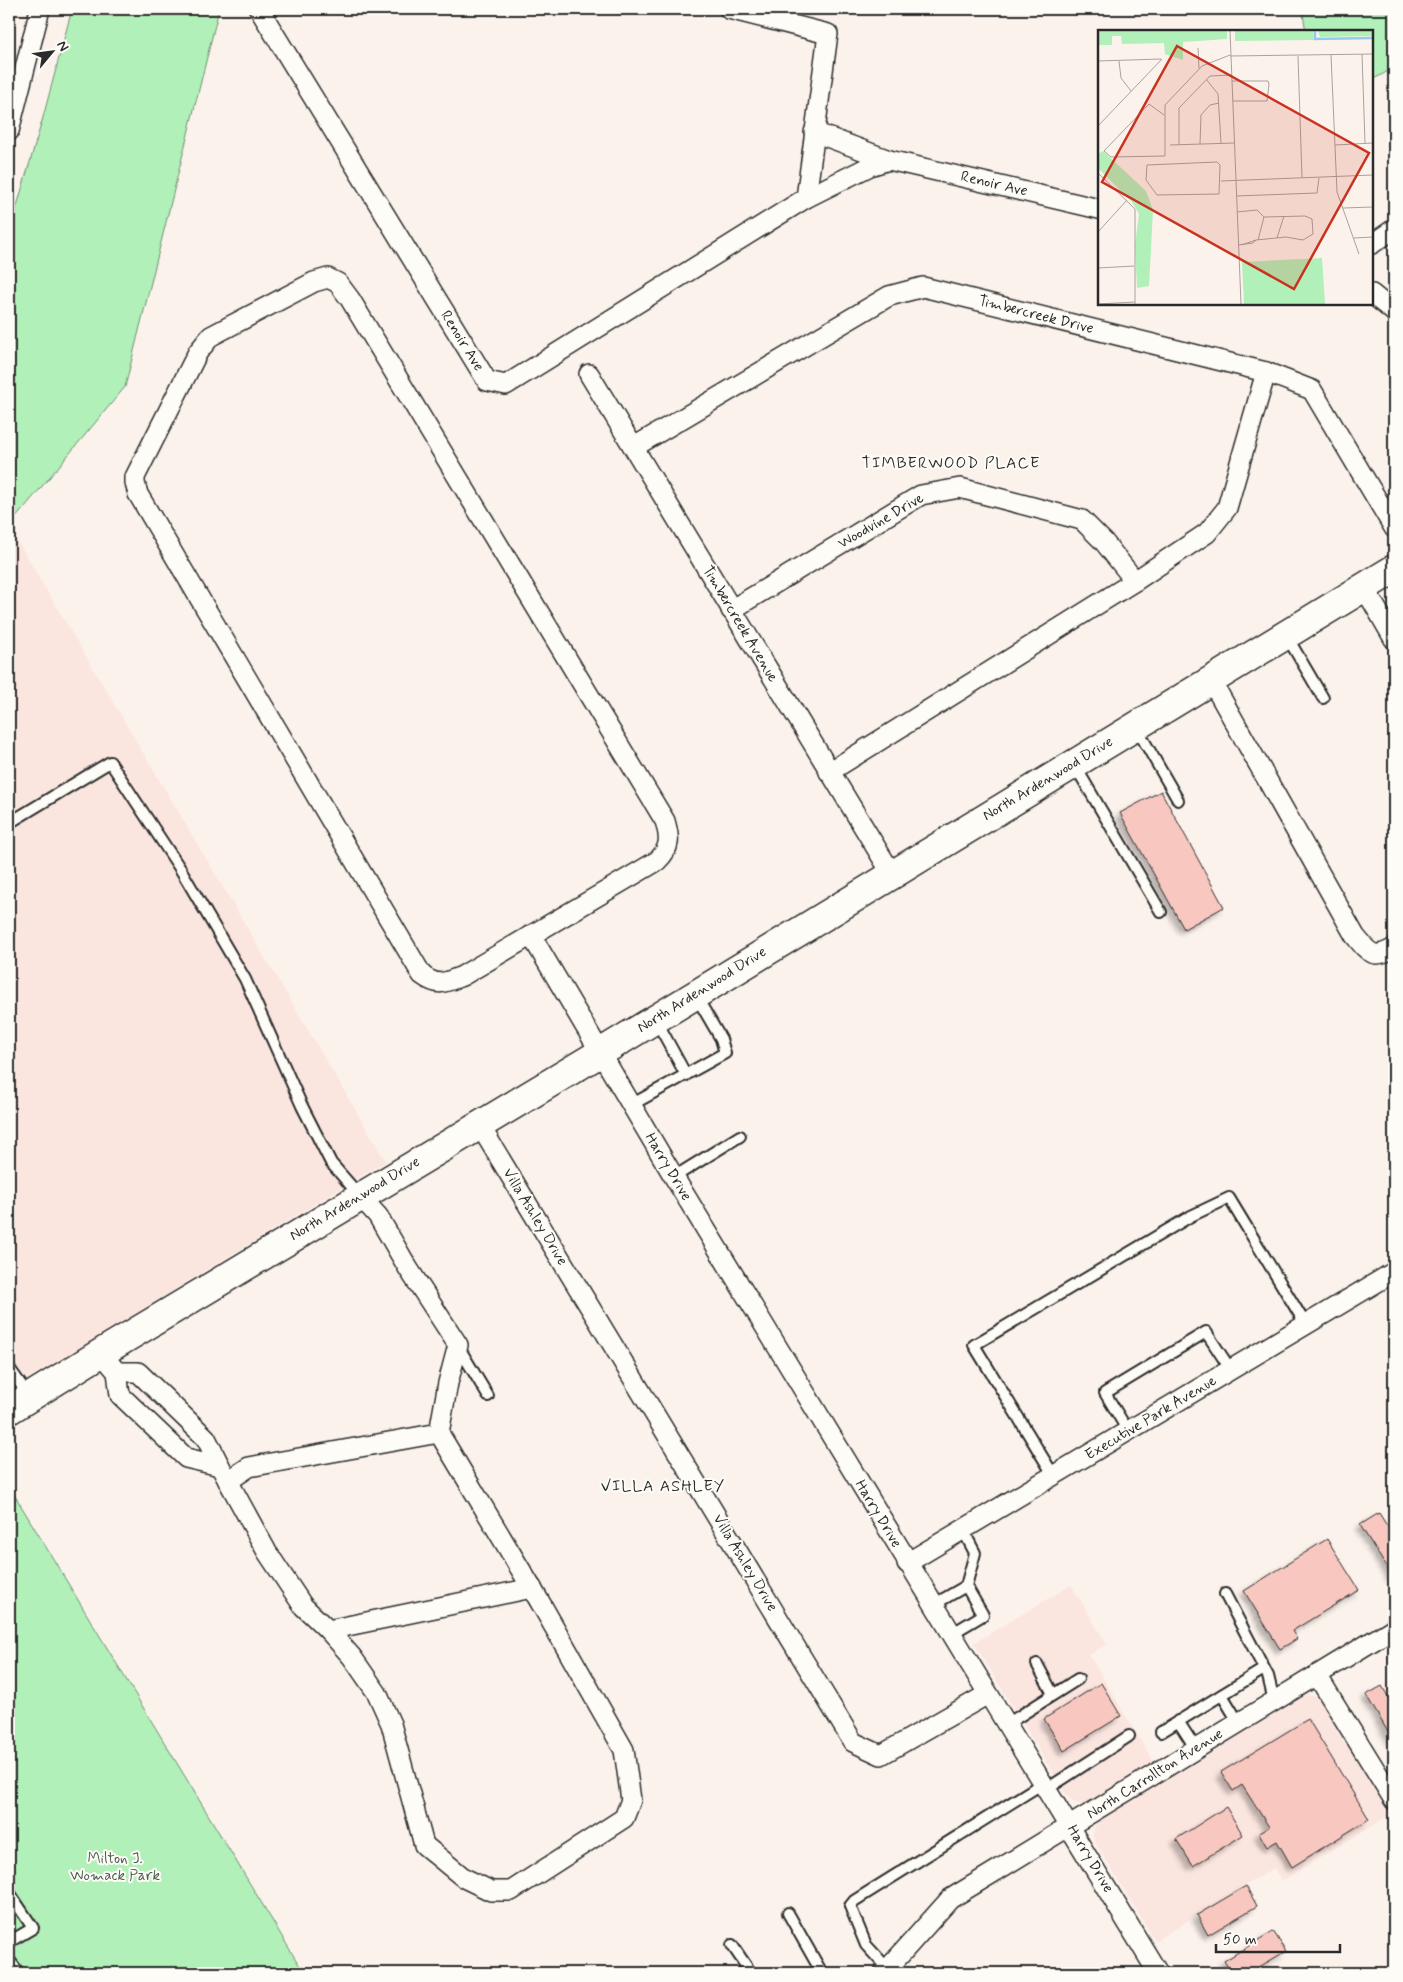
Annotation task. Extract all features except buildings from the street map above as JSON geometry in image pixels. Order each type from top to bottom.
[{"type":"street","points":[[9,131],[40,9]]},
{"type":"street","name":"Renoir Ave","points":[[259,9],[487,381],[506,385],[806,198],[870,166],[889,160]]},
{"type":"street","points":[[729,9],[828,34],[806,198]]},
{"type":"street","name":"Renoir Ave","points":[[814,132],[889,160],[1098,210]]},
{"type":"street","points":[[1373,243],[1394,229]]},
{"type":"street","points":[[328,278],[338,283],[350,299],[665,821],[670,844],[665,854],[657,861],[531,935],[462,976],[442,984],[430,980],[422,974],[138,494],[135,478],[198,352],[211,336],[314,282],[328,278]]},
{"type":"street","name":"Timbercreek Drive","points":[[634,447],[889,296],[923,287],[1266,372],[1312,390],[1394,528]]},
{"type":"street","points":[[1373,295],[1394,312]]},
{"type":"street","points":[[829,772],[1135,581],[1207,533],[1227,508],[1266,372]]},
{"type":"street","name":"Timbercreek Avenue","points":[[590,374],[892,874]]},
{"type":"street","name":"Woodvine Drive","points":[[732,610],[921,495],[960,488],[1082,520],[1104,542],[1135,581]]},
{"type":"street","name":"North Ardenwood Drive","points":[[19,1404],[109,1362],[360,1196],[600,1053],[1394,569]]},
{"type":"street","points":[[1364,587],[1394,639]]},
{"type":"street","points":[[1211,680],[1355,936],[1366,950],[1373,954],[1384,954],[1394,948]]},
{"type":"street","name":"Harry Drive","points":[[531,935],[631,1106],[1158,1973]]},
{"type":"street","name":"Villa Ashley Drive","points":[[479,1124],[853,1742],[881,1755],[988,1694]]},
{"type":"street","points":[[109,1362],[138,1372],[206,1438],[267,1552],[303,1606],[352,1657],[377,1693],[391,1724],[424,1845],[464,1878],[491,1892],[511,1891],[624,1818],[631,1800],[624,1750],[532,1588],[439,1433],[448,1383],[458,1346],[408,1268],[378,1216],[360,1196]]},
{"type":"street","name":"Executive Park Avenue","points":[[908,1563],[1394,1272]]},
{"type":"street","points":[[109,1362],[120,1395],[186,1458],[224,1474],[249,1467],[439,1433]]},
{"type":"street","points":[[328,1630],[532,1588]]},
{"type":"street","name":"North Carrollton Avenue","points":[[886,1971],[950,1900],[1394,1628]]},
{"type":"street","points":[[1317,1675],[1394,1800]]},
{"type":"lane","points":[[1286,634],[1322,698]]},
{"type":"lane","points":[[1135,726],[1178,800]]},
{"type":"lane","points":[[9,823],[110,762],[180,870],[244,979],[302,1106],[331,1163],[360,1196]]},
{"type":"lane","points":[[1074,763],[1161,912]]},
{"type":"lane","points":[[631,1106],[725,1053],[721,1039],[695,994]]},
{"type":"lane","points":[[655,1019],[676,1050],[686,1075]]},
{"type":"lane","points":[[705,1034],[715,1028]]},
{"type":"lane","points":[[674,1177],[740,1136]]},
{"type":"lane","points":[[1054,1476],[974,1345],[1191,1216],[1229,1198],[1306,1325]]},
{"type":"lane","points":[[1128,1431],[1105,1393],[1206,1332],[1231,1370]]},
{"type":"lane","points":[[458,1346],[488,1396]]},
{"type":"lane","points":[[9,1368],[19,1404]]},
{"type":"lane","points":[[933,1605],[966,1586],[975,1553],[963,1530]]},
{"type":"lane","points":[[951,1634],[983,1614],[966,1586]]},
{"type":"lane","points":[[1225,1594],[1264,1669],[1274,1701]]},
{"type":"lane","points":[[1037,1664],[1053,1694]]},
{"type":"lane","points":[[1161,1732],[1264,1669]]},
{"type":"lane","points":[[1007,1724],[1078,1679]]},
{"type":"lane","points":[[1222,1695],[1239,1723]]},
{"type":"lane","points":[[1178,1721],[1196,1749]]},
{"type":"lane","points":[[886,1971],[866,1945],[850,1906],[854,1901],[1129,1736]]},
{"type":"lane","points":[[9,1892],[32,1928],[9,1942]]},
{"type":"lane","points":[[788,1913],[822,1973]]},
{"type":"lane","points":[[732,1945],[751,1973]]},
{"type":"lane","points":[[9,1960],[19,1973]]},
{"type":"shaded area","points":[[9,527],[386,1161],[9,1390]]},
{"type":"shaded area","points":[[1071,1585],[1107,1644],[1089,1655],[1155,1764],[1083,1805],[1073,1802],[1065,1793],[974,1643]]},
{"type":"shaded area","points":[[1307,1695],[1319,1697],[1327,1704],[1393,1813],[1282,1881],[1274,1868],[1155,1941],[1095,1842],[1093,1835],[1095,1826],[1104,1817]]},
{"type":"green space","points":[[72,9],[219,9],[125,387],[9,526],[9,233]]},
{"type":"green space","points":[[1302,9],[1394,9],[1394,68],[1373,79],[1373,30],[1306,30]]},
{"type":"green space","name":"Milton J. Womack Park","points":[[9,1486],[304,1973],[9,1973]]},
{"type":"district","name":"TIMBERWOOD PLACE","points":[[951,463]]},
{"type":"district","name":"VILLA ASHLEY","points":[[663,1486]]}]
